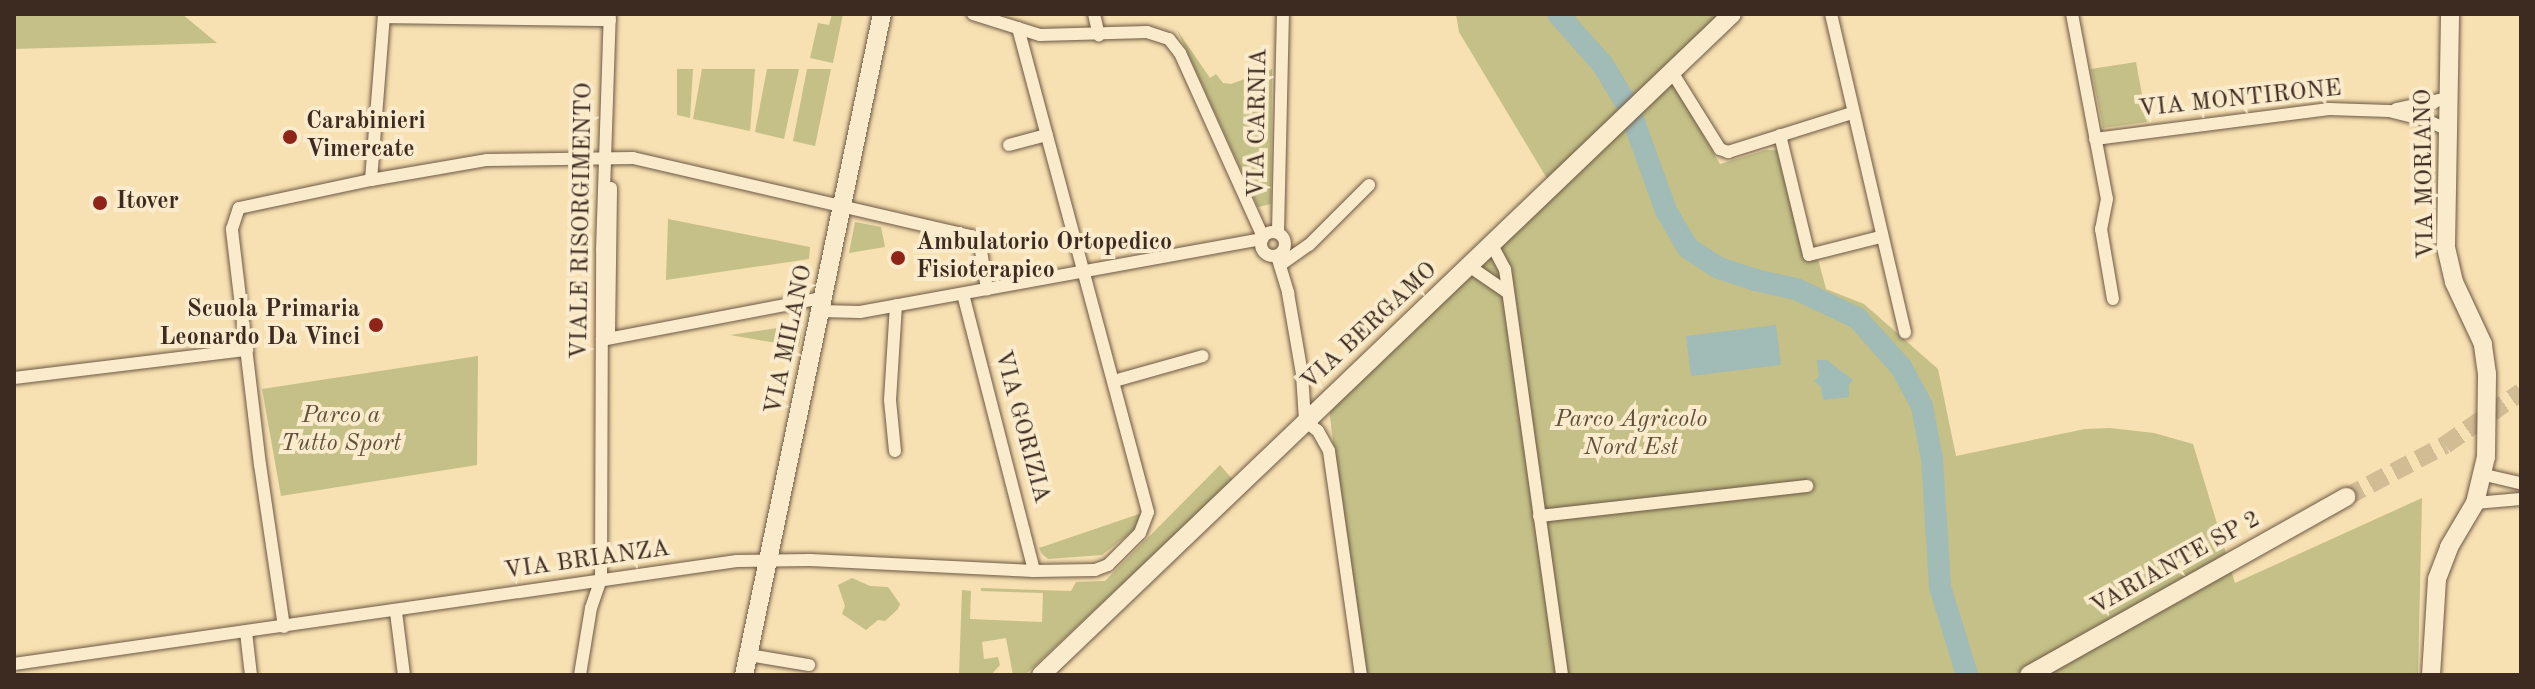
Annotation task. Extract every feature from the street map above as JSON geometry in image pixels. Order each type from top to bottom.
[{"type":"street","name":"VIA MILANO","points":[[744,675],[882,14]]},
{"type":"street","points":[[973,14],[1047,36],[1154,33],[1175,46],[1263,238],[1267,254],[1279,260]]},
{"type":"street","points":[[1094,14],[1099,35]]},
{"type":"street","name":"VIA CARNIA","points":[[1279,260],[1284,249],[1280,235],[1283,14]]},
{"type":"street","name":"VIA BERGAMO","points":[[1041,675],[1732,14]]},
{"type":"street","points":[[1831,14],[1880,237],[1889,253],[1905,333]]},
{"type":"street","points":[[2072,14],[2107,199],[2102,239],[2113,299]]},
{"type":"street","name":"VIA MORIANO","points":[[2431,675],[2437,579],[2449,547],[2472,510],[2485,475],[2487,374],[2484,350],[2454,282],[2446,246],[2450,14]]},
{"type":"street","points":[[371,180],[384,15],[610,17]]},
{"type":"street","name":"VIALE RISORGIMENTO","points":[[580,675],[591,608],[601,579],[610,17]]},
{"type":"street","points":[[1018,28],[1114,381],[1203,356]]},
{"type":"street","points":[[1672,72],[1720,149],[1728,152],[1852,113]]},
{"type":"street","points":[[2389,111],[2448,98]]},
{"type":"street","name":"VIA MONTIRONE","points":[[2095,139],[2314,109],[2389,111]]},
{"type":"street","points":[[2389,111],[2426,120],[2448,130]]},
{"type":"street","points":[[1009,145],[1047,135]]},
{"type":"street","points":[[1780,135],[1809,255],[1880,237]]},
{"type":"street","points":[[284,627],[232,229],[239,208],[371,180],[513,158],[633,158],[972,236],[980,244],[987,289]]},
{"type":"street","points":[[1279,260],[1303,249],[1369,185]]},
{"type":"street","points":[[605,339],[822,304],[860,312],[1263,238],[1269,231],[1303,249]]},
{"type":"street","points":[[1492,245],[1505,269],[1562,675]]},
{"type":"street","points":[[1279,260],[1302,374],[1305,421],[1318,431],[1329,451],[1361,675]]},
{"type":"street","points":[[1469,266],[1507,292]]},
{"type":"street","name":"VIA GORIZIA","points":[[963,294],[1034,571]]},
{"type":"street","points":[[895,451],[890,400],[896,305]]},
{"type":"street","points":[[14,378],[247,350]]},
{"type":"street","name":"VIA BRIANZA","points":[[14,664],[396,612],[601,579],[768,560],[1034,571],[1095,570],[1108,565],[1148,520],[1114,381]]},
{"type":"street","points":[[2485,475],[2521,483]]},
{"type":"street","points":[[1539,516],[1807,486]]},
{"type":"street","name":"VARIANTE SP 2","points":[[2029,675],[2346,497]]},
{"type":"street","points":[[2472,510],[2521,499]]},
{"type":"street","points":[[396,612],[404,675]]},
{"type":"street","points":[[246,632],[251,675]]},
{"type":"street","points":[[749,655],[809,665]]},
{"type":"green space","points":[[14,14],[182,14],[217,43],[14,49]]},
{"type":"green space","points":[[832,14],[843,14],[833,63],[810,58],[818,23],[829,25]]},
{"type":"green space","name":"Parco Agricolo Nord Est","points":[[1456,14],[1724,14],[1666,71],[1720,164],[1766,150],[1778,150],[1804,255],[1817,255],[1826,289],[1864,304],[1938,369],[1956,456],[2085,429],[2110,428],[2154,433],[2193,444],[2235,583],[2422,498],[2418,675],[1359,675],[1327,389],[1549,182],[1459,32]]},
{"type":"green space","points":[[1177,30],[1210,78],[1216,74],[1223,83],[1231,84],[1272,69],[1271,204],[1258,207]]},
{"type":"green space","points":[[2136,62],[2147,122],[2103,128],[2091,69]]},
{"type":"green space","points":[[677,69],[693,69],[690,118],[677,115]]},
{"type":"green space","points":[[702,69],[755,69],[750,131],[693,119]]},
{"type":"green space","points":[[767,69],[799,69],[784,139],[755,132]]},
{"type":"green space","points":[[807,69],[831,69],[815,146],[793,141]]},
{"type":"green space","points":[[668,219],[810,247],[809,259],[666,280]]},
{"type":"green space","points":[[855,222],[881,227],[885,247],[849,253]]},
{"type":"green space","points":[[797,325],[802,328],[799,347],[730,335]]},
{"type":"green space","name":"Parco a Tutto Sport","points":[[478,356],[477,465],[281,496],[262,389]]},
{"type":"green space","points":[[1220,465],[1233,480],[1025,675],[1013,675],[1006,638],[982,642],[984,659],[998,657],[1000,665],[991,675],[959,675],[962,590],[971,591],[970,619],[1042,622],[1043,593],[981,591],[981,588],[1071,591],[1076,582],[1105,581]]},
{"type":"green space","points":[[1142,513],[1134,530],[1102,555],[1048,559],[1039,548]]},
{"type":"green space","points":[[852,578],[870,586],[888,587],[900,604],[898,609],[885,621],[878,620],[866,630],[842,614],[845,606],[838,585]]},
{"type":"water","points":[[1776,325],[1781,365],[1691,376],[1686,336]]},
{"type":"water","points":[[1817,360],[1827,360],[1853,380],[1849,384],[1849,397],[1823,400],[1821,387],[1814,381],[1819,376]]},
{"type":"waterway","points":[[1558,14],[1603,65],[1629,108],[1666,211],[1688,248],[1719,268],[1796,289],[1857,318],[1901,367],[1922,406],[1932,459],[1940,587],[1967,675]]},
{"type":"tunnel","points":[[2346,497],[2445,445],[2521,392]]},
{"type":"place","name":"Carabinieri Vimercate","points":[[290,137]]},
{"type":"place","name":"Itover","points":[[100,203]]},
{"type":"place","name":"Ambulatorio Ortopedico Fisioterapico","points":[[898,258]]},
{"type":"place","name":"Scuola Primaria Leonardo Da Vinci","points":[[376,325]]}]
